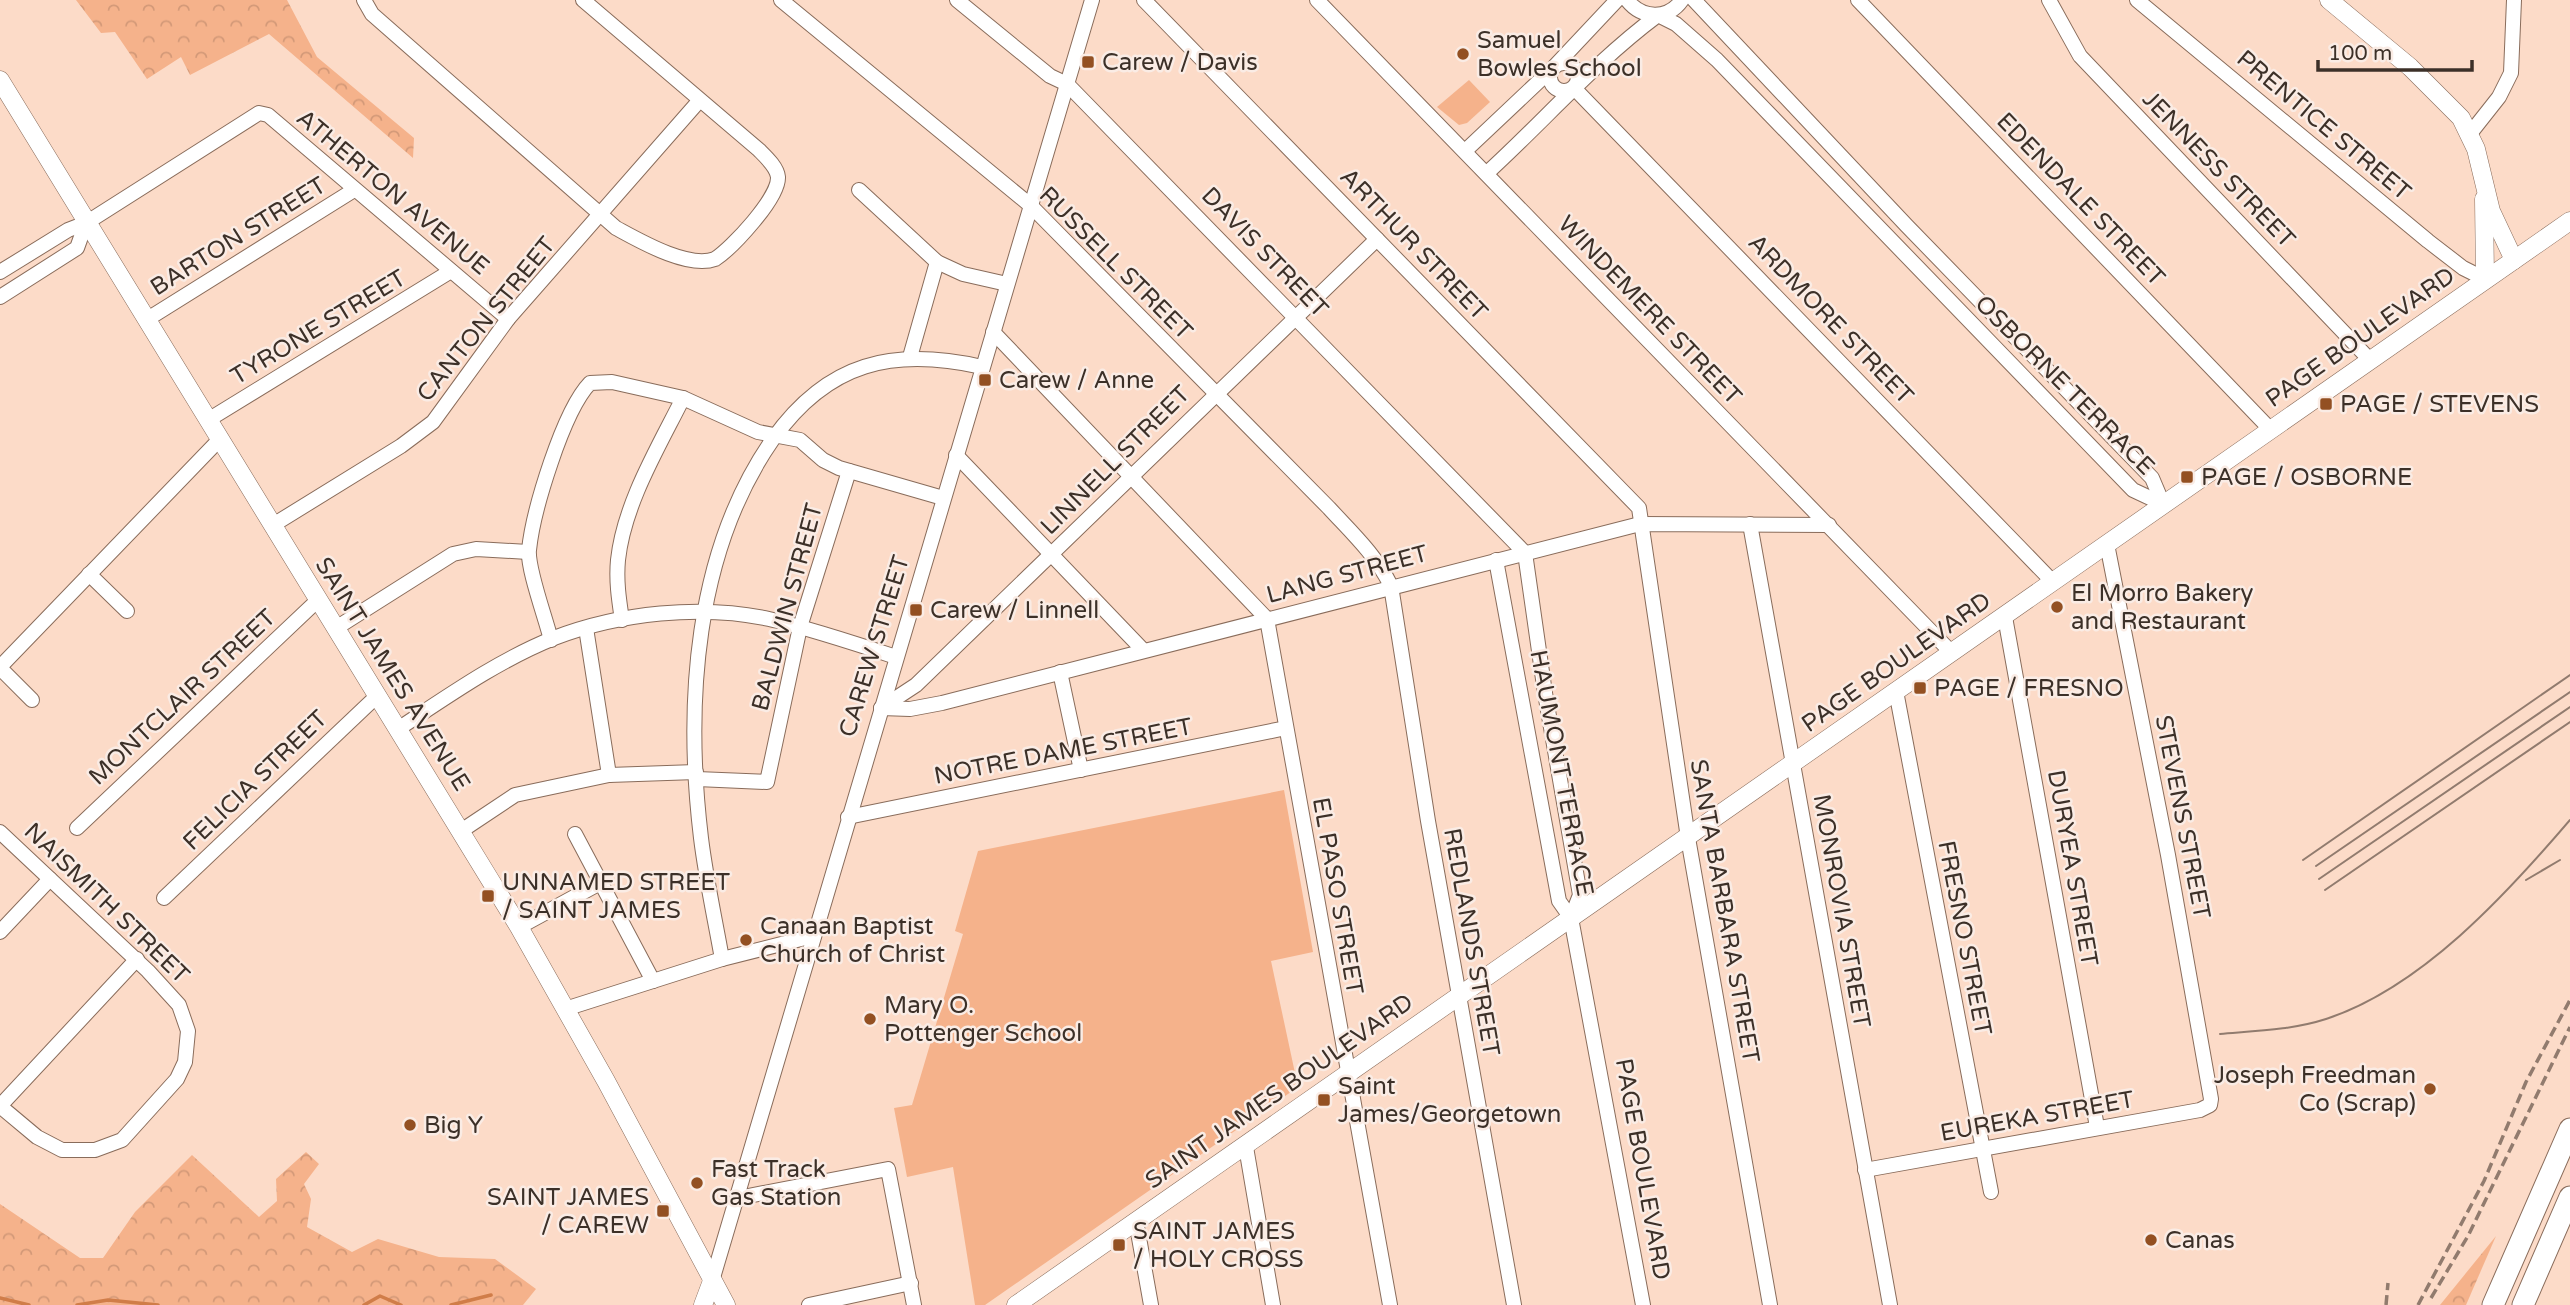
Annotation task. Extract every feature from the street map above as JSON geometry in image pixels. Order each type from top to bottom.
[{"type":"highway","points":[[2493,1305],[2570,1129]]},
{"type":"highway","points":[[2523,1305],[2570,1197]]},
{"type":"main road","points":[[2329,0],[2442,97],[2460,118],[2469,135],[2491,211],[2514,260]]},
{"type":"main road","name":"SAINT JAMES AVENUE","points":[[0,80],[519,928],[726,1305]]},
{"type":"main road","points":[[2485,189],[2482,235],[2485,279]]},
{"type":"main road","name":"PAGE BOULEVARD","points":[[1571,918],[2570,221]]},
{"type":"main road","name":"SAINT JAMES BOULEVARD","points":[[1026,1302],[1458,994],[1571,918]]},
{"type":"main road","name":"CAREW STREET","points":[[703,1305],[712,1281]]},
{"type":"street","points":[[364,0],[372,14],[616,228],[646,245],[702,262],[724,252],[768,203],[777,185],[776,171],[759,150],[583,0]]},
{"type":"street","name":"RUSSELL STREET","points":[[781,0],[1030,205],[1213,394],[1364,544],[1391,586]]},
{"type":"street","name":"DAVIS STREET","points":[[957,0],[1050,76],[1067,84],[1525,553]]},
{"type":"street","name":"CAREW STREET","points":[[712,1281],[1092,0]]},
{"type":"street","name":"ARTHUR STREET","points":[[1144,0],[1632,498],[1639,508],[1640,524]]},
{"type":"street","name":"WINDEMERE STREET","points":[[1317,0],[1951,652]]},
{"type":"street","points":[[1465,151],[1554,66],[1617,0]]},
{"type":"street","name":"OSBORNE TERRACE","points":[[1627,0],[1640,12],[1658,15],[1686,32],[2133,490],[2162,504]]},
{"type":"street","points":[[1486,173],[1550,115],[1574,88],[1658,15],[1670,12],[1682,0]]},
{"type":"street","name":"OSBORNE TERRACE","points":[[1694,0],[1903,222],[2152,478],[2162,504]]},
{"type":"street","name":"EDENDALE STREET","points":[[1858,0],[2270,429]]},
{"type":"street","name":"JENNESS STREET","points":[[2049,0],[2080,56],[2370,360]]},
{"type":"street","name":"PRENTICE STREET","points":[[2137,0],[2428,241],[2463,268],[2485,279]]},
{"type":"street","points":[[2469,135],[2499,97],[2511,74],[2514,0]]},
{"type":"street","points":[[1729,74],[1746,57]]},
{"type":"street","name":"ARDMORE STREET","points":[[1565,62],[1575,67],[1579,78],[1574,88],[1569,91],[1556,89],[1550,78],[1554,66],[1565,62]]},
{"type":"street","points":[[1747,94],[1765,76]]},
{"type":"street","name":"ARDMORE STREET","points":[[1574,88],[2053,582]]},
{"type":"street","name":"CANTON STREET","points":[[273,525],[401,446],[433,422],[508,319],[699,101]]},
{"type":"street","name":"ATHERTON AVENUE","points":[[86,223],[259,113],[268,115],[508,319]]},
{"type":"street","points":[[1797,146],[1815,129]]},
{"type":"street","points":[[1818,168],[1836,151]]},
{"type":"street","name":"BARTON STREET","points":[[146,320],[354,190]]},
{"type":"street","points":[[859,190],[937,262],[963,274],[1007,284]]},
{"type":"street","points":[[1886,237],[1903,222]]},
{"type":"street","points":[[0,272],[68,230],[86,223]]},
{"type":"street","points":[[0,297],[77,248],[86,223]]},
{"type":"street","name":"LINNELL STREET","points":[[881,708],[916,685],[1133,477],[1213,394],[1377,239]]},
{"type":"street","points":[[1908,260],[1926,245]]},
{"type":"street","points":[[910,357],[937,262]]},
{"type":"street","name":"TYRONE STREET","points":[[208,420],[451,271]]},
{"type":"street","points":[[1979,331],[1996,316]]},
{"type":"street","points":[[993,332],[1267,619]]},
{"type":"street","points":[[2000,353],[2017,339]]},
{"type":"street","points":[[722,959],[701,839],[696,776],[698,677],[704,612],[717,555],[733,510],[777,434],[799,406],[835,378],[875,363],[910,357],[940,358],[982,367]]},
{"type":"street","points":[[551,640],[528,552],[564,430],[590,383],[612,382],[683,398],[758,432],[800,440],[831,465],[943,498]]},
{"type":"street","points":[[622,620],[617,579],[623,538],[645,479],[683,398]]},
{"type":"street","points":[[2085,440],[2102,426]]},
{"type":"street","points":[[32,700],[0,667],[220,439]]},
{"type":"street","points":[[956,455],[1143,650]]},
{"type":"street","name":"BALDWIN STREET","points":[[696,776],[767,782],[800,627],[849,471]]},
{"type":"street","name":"LANG STREET","points":[[881,708],[910,709],[942,704],[1391,586],[1640,524],[1829,525]]},
{"type":"street","name":"SANTA BARBARA STREET","points":[[1640,524],[1688,838],[1770,1305]]},
{"type":"street","name":"MONROVIA STREET","points":[[1750,524],[1890,1305]]},
{"type":"street","name":"STEVENS STREET","points":[[2106,544],[2168,855],[2211,1099]]},
{"type":"street","points":[[336,628],[453,554],[476,549],[528,552]]},
{"type":"street","name":"HAUMONT TERRACE","points":[[1525,553],[1549,717],[1580,895],[1571,918]]},
{"type":"street","name":"HAUMONT TERRACE","points":[[1496,559],[1559,901],[1571,918]]},
{"type":"street","points":[[89,574],[127,611]]},
{"type":"street","name":"REDLANDS STREET","points":[[1391,586],[1458,994],[1514,1305]]},
{"type":"street","name":"MONTCLAIR STREET","points":[[77,828],[319,599]]},
{"type":"street","points":[[398,729],[473,681],[551,640],[586,628],[653,615],[704,612],[767,618],[896,657]]},
{"type":"street","name":"DURYEA STREET","points":[[2005,617],[2096,1127]]},
{"type":"street","name":"EL PASO STREET","points":[[1267,619],[1390,1305]]},
{"type":"street","points":[[586,628],[609,775]]},
{"type":"street","points":[[1060,672],[1081,770]]},
{"type":"street","name":"FRESNO STREET","points":[[1896,691],[1991,1192]]},
{"type":"street","name":"FELICIA STREET","points":[[164,898],[377,695]]},
{"type":"street","points":[[1527,722],[1549,717]]},
{"type":"street","name":"NOTRE DAME STREET","points":[[848,817],[1286,728]]},
{"type":"street","points":[[461,831],[513,796],[609,775],[696,776]]},
{"type":"street","name":"NAISMITH STREET","points":[[0,832],[137,959],[179,1005],[188,1031],[186,1062],[177,1079],[122,1140],[94,1150],[62,1150],[37,1137],[0,1106]]},
{"type":"street","points":[[575,834],[653,981]]},
{"type":"street","points":[[0,932],[50,879]]},
{"type":"street","points":[[519,928],[600,883]]},
{"type":"street","name":"PAGE BOULEVARD","points":[[1571,918],[1643,1305]]},
{"type":"street","points":[[565,1009],[722,959],[813,936]]},
{"type":"street","points":[[0,1106],[137,959]]},
{"type":"street","name":"EUREKA STREET","points":[[1865,1170],[2200,1110],[2210,1105],[2211,1099]]},
{"type":"street","points":[[1246,1147],[1273,1305]]},
{"type":"street","points":[[738,1198],[888,1169],[915,1305]]},
{"type":"street","points":[[1136,1221],[1151,1305]]},
{"type":"street","points":[[809,1305],[911,1283]]},
{"type":"green space","points":[[76,0],[287,0],[317,57],[414,138],[413,158],[269,34],[190,75],[181,57],[147,79],[115,32],[101,33]]},
{"type":"green space","points":[[1469,80],[1490,102],[1467,123],[1459,125],[1437,107]]},
{"type":"green space","points":[[1284,790],[1313,952],[1271,961],[1298,1087],[985,1305],[975,1305],[953,1167],[907,1177],[894,1108],[912,1105],[963,934],[955,931],[978,851]]},
{"type":"green space","points":[[306,1152],[319,1164],[304,1184],[311,1199],[307,1227],[352,1252],[378,1239],[439,1257],[495,1259],[536,1289],[523,1305],[0,1305],[0,1204],[80,1258],[103,1258],[135,1212],[192,1155],[259,1217],[277,1201],[276,1179]]},
{"type":"green space","points":[[2496,1236],[2466,1305],[2440,1305]]},
{"type":"waterway","points":[[451,1305],[491,1295]]},
{"type":"waterway","points":[[364,1305],[380,1296],[401,1305]]},
{"type":"waterway","points":[[0,1298],[29,1305]]},
{"type":"waterway","points":[[77,1305],[108,1300],[158,1305]]},
{"type":"tram line","points":[[2303,860],[2570,675]]},
{"type":"tram line","points":[[2316,866],[2570,692]]},
{"type":"tram line","points":[[2319,879],[2570,707]]},
{"type":"tram line","points":[[2325,890],[2570,722]]},
{"type":"tram line","points":[[2220,1034],[2273,1030],[2313,1023],[2361,1005],[2395,985],[2428,962],[2490,908],[2570,820]]},
{"type":"tram line","points":[[2526,880],[2560,860]]},
{"type":"railway","points":[[2418,1305],[2484,1181],[2526,1082],[2570,1000]]},
{"type":"railway","points":[[2431,1298],[2468,1236],[2570,1027]]},
{"type":"railway","points":[[2386,1305],[2388,1283]]},
{"type":"place","name":"Samuel Bowles School","points":[[1463,54]]},
{"type":"place","name":"Carew / Davis","points":[[1088,62]]},
{"type":"place","name":"Carew / Anne","points":[[985,380]]},
{"type":"place","name":"PAGE / STEVENS","points":[[2326,404]]},
{"type":"place","name":"PAGE / OSBORNE","points":[[2187,477]]},
{"type":"place","name":"El Morro Bakery and Restaurant","points":[[2057,607]]},
{"type":"place","name":"Carew / Linnell","points":[[916,610]]},
{"type":"place","name":"PAGE / FRESNO","points":[[1920,688]]},
{"type":"place","name":"UNNAMED STREET / SAINT JAMES","points":[[488,896]]},
{"type":"place","name":"Canaan Baptist Church of Christ","points":[[746,940]]},
{"type":"place","name":"Mary O. Pottenger School","points":[[870,1019]]},
{"type":"place","name":"Joseph Freedman Co (Scrap)","points":[[2430,1089]]},
{"type":"place","name":"Saint James/Georgetown","points":[[1324,1100]]},
{"type":"place","name":"Big Y","points":[[410,1125]]},
{"type":"place","name":"Fast Track Gas Station","points":[[697,1183]]},
{"type":"place","name":"SAINT JAMES / CAREW","points":[[663,1211]]},
{"type":"place","name":"Canas","points":[[2151,1240]]},
{"type":"place","name":"SAINT JAMES / HOLY CROSS","points":[[1119,1245]]}]
